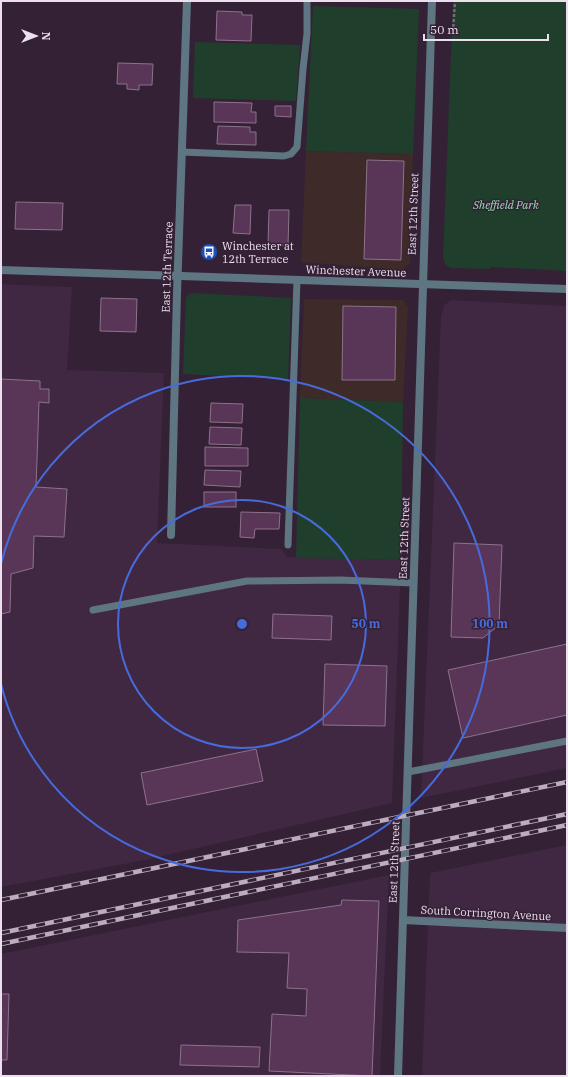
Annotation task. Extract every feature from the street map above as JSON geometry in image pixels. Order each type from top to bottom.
[{"type":"street","name":"East 12th Terrace","points":[[171,535],[187,1]]},
{"type":"street","name":"East 12th Street","points":[[398,1076],[432,1]]},
{"type":"street","name":"Winchester Avenue","points":[[1,270],[567,289]]},
{"type":"street","name":"South Corrington Avenue","points":[[403,920],[567,928]]},
{"type":"lane","points":[[182,152],[284,156],[291,154],[297,147],[307,34],[307,1]]},
{"type":"lane","points":[[288,545],[298,280]]},
{"type":"lane","points":[[92,610],[247,581],[340,580],[413,583]]},
{"type":"lane","points":[[408,772],[567,741]]},
{"type":"path","points":[[453,32],[455,1]]},
{"type":"shaded area","points":[[306,151],[413,154],[410,263],[402,270],[301,262]]},
{"type":"shaded area","points":[[1,284],[72,287],[67,370],[164,373],[157,543],[281,549],[287,557],[401,560],[392,803],[145,860],[1,887]]},
{"type":"shaded area","points":[[304,299],[403,300],[408,307],[403,402],[300,398]]},
{"type":"shaded area","points":[[451,300],[567,306],[567,768],[421,798],[441,316],[444,305]]},
{"type":"shaded area","points":[[567,845],[567,1076],[422,1076],[430,873]]},
{"type":"shaded area","points":[[389,875],[380,1076],[1,1076],[1,954]]},
{"type":"green space","name":"Sheffield Park","points":[[453,1],[567,1],[567,271],[492,267],[489,269],[451,268],[446,265],[443,259]]},
{"type":"green space","points":[[313,6],[419,9],[413,154],[306,151]]},
{"type":"green space","points":[[195,42],[300,45],[296,101],[193,98]]},
{"type":"green space","points":[[189,294],[291,298],[288,379],[183,374],[186,298]]},
{"type":"green space","points":[[300,398],[403,402],[401,560],[296,558]]},
{"type":"building","points":[[217,11],[242,12],[242,15],[252,15],[251,41],[216,40]]},
{"type":"building","points":[[118,63],[153,64],[152,85],[139,85],[139,90],[127,89],[127,84],[117,84]]},
{"type":"building","points":[[214,102],[252,103],[251,112],[256,112],[256,123],[214,122]]},
{"type":"building","points":[[275,106],[291,106],[291,117],[275,116]]},
{"type":"building","points":[[218,126],[250,127],[250,132],[256,132],[256,145],[217,144]]},
{"type":"building","points":[[367,160],[404,161],[401,260],[364,259]]},
{"type":"building","points":[[16,202],[63,203],[62,230],[15,229]]},
{"type":"building","points":[[235,205],[251,205],[250,234],[233,233]]},
{"type":"building","points":[[269,210],[289,210],[288,246],[268,245]]},
{"type":"building","points":[[101,298],[137,299],[136,332],[100,331]]},
{"type":"building","points":[[343,306],[396,307],[395,380],[342,380]]},
{"type":"building","points":[[1,379],[40,381],[40,389],[49,389],[49,403],[39,402],[36,487],[67,489],[64,537],[34,536],[33,568],[11,574],[10,612],[1,614]]},
{"type":"building","points":[[211,403],[243,404],[242,423],[210,422]]},
{"type":"building","points":[[210,427],[242,428],[241,445],[209,444]]},
{"type":"building","points":[[205,447],[248,448],[248,466],[205,466]]},
{"type":"building","points":[[205,470],[241,471],[240,487],[204,485]]},
{"type":"building","points":[[204,492],[236,492],[236,507],[204,507]]},
{"type":"building","points":[[241,512],[280,513],[279,529],[255,529],[254,538],[240,537]]},
{"type":"building","points":[[454,543],[502,545],[499,625],[483,638],[451,637]]},
{"type":"building","points":[[273,614],[332,616],[331,640],[272,638]]},
{"type":"building","points":[[567,644],[567,715],[463,738],[448,670]]},
{"type":"building","points":[[325,664],[387,666],[385,726],[323,725]]},
{"type":"building","points":[[256,749],[263,781],[147,805],[141,773]]},
{"type":"building","points":[[342,900],[379,901],[372,1076],[269,1071],[272,1014],[306,1016],[307,989],[287,988],[289,953],[237,952],[238,920],[341,905]]},
{"type":"building","points":[[1,994],[9,994],[7,1060],[1,1060]]},
{"type":"building","points":[[181,1045],[260,1047],[259,1067],[180,1065]]},
{"type":"railway","points":[[1,900],[567,782]]},
{"type":"railway","points":[[1,933],[567,814]]},
{"type":"railway","points":[[1,944],[567,825]]},
{"type":"place","name":"Winchester at 12th Terrace","points":[[209,252]]}]
